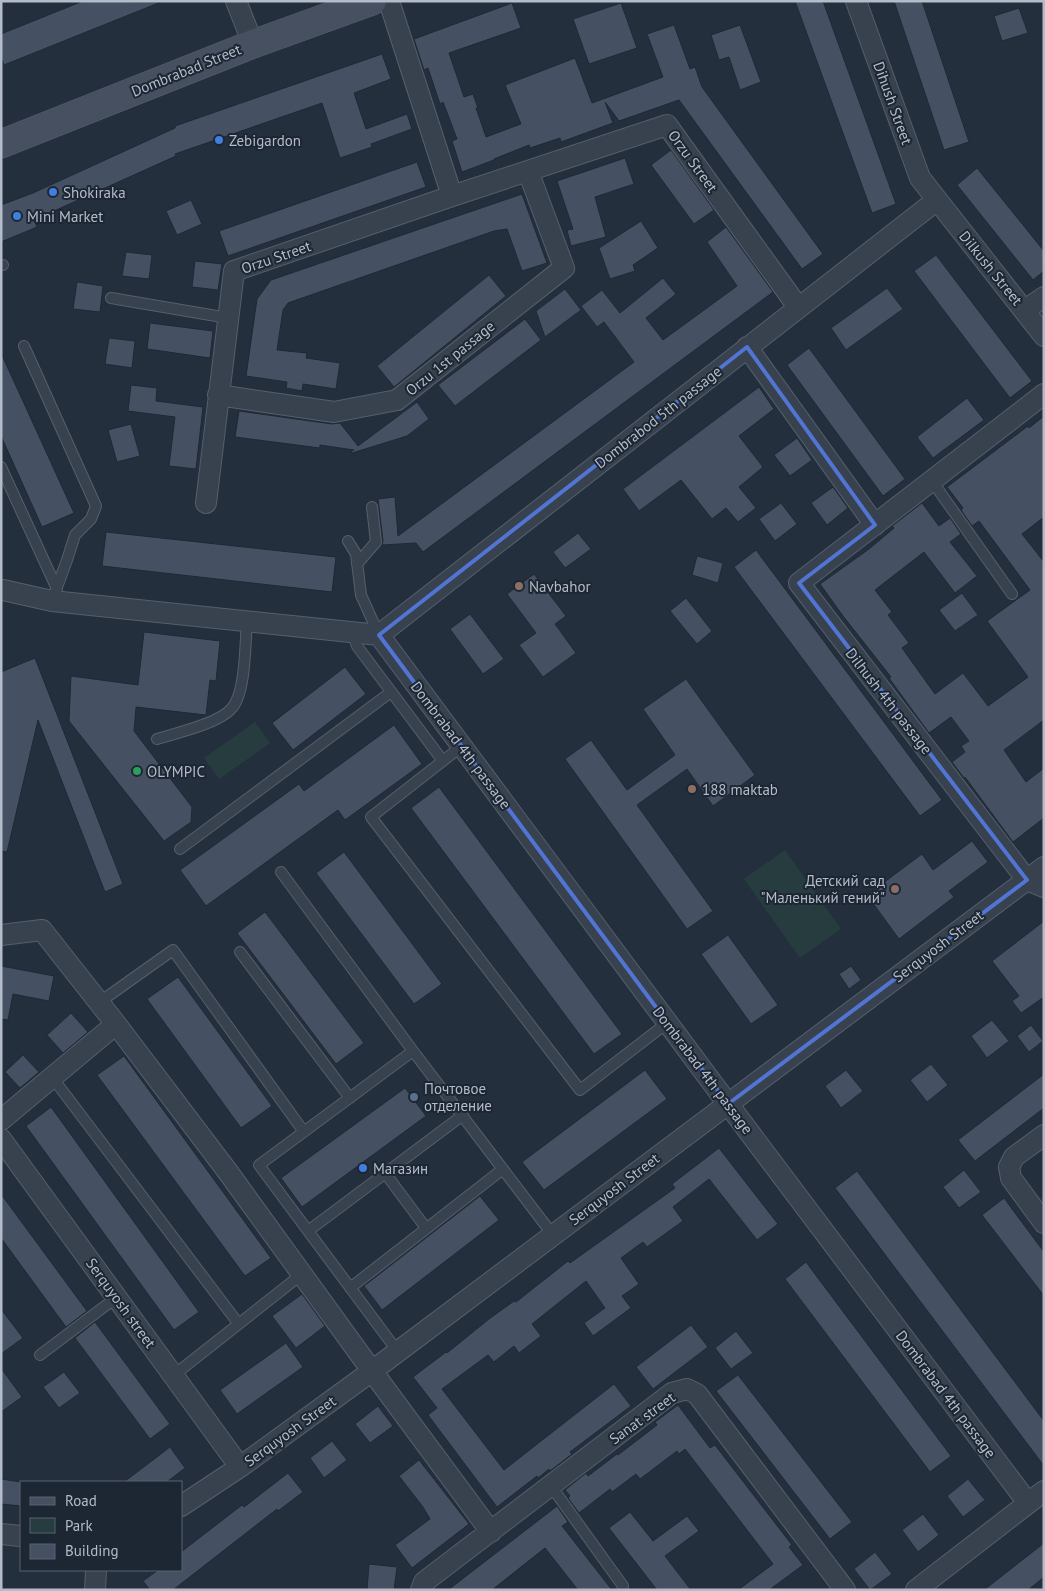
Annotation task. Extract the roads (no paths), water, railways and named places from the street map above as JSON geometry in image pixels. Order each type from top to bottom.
[{"type":"main road","name":"Dombrabad Street","points":[[1,144],[250,37],[325,1]]},
{"type":"main road","name":"Dombrabad Street","points":[[1,129],[250,37],[372,1]]},
{"type":"street","points":[[236,1],[250,37]]},
{"type":"street","points":[[389,1],[452,196]]},
{"type":"street","name":"Dihush Street","points":[[856,1],[920,178],[937,200]]},
{"type":"street","name":"Orzu Street","points":[[206,503],[234,271],[452,196],[667,125],[798,307]]},
{"type":"street","name":"Orzu 1st passage","points":[[218,395],[334,412],[397,400],[564,268],[528,171]]},
{"type":"street","name":"Dombrabod 5th passage","points":[[379,635],[937,200]]},
{"type":"street","name":"Dilkush Street","points":[[937,200],[1044,336]]},
{"type":"street","points":[[1025,310],[1044,297]]},
{"type":"street","points":[[747,347],[875,525]]},
{"type":"street","name":"Dilhush 4th passage","points":[[1035,883],[799,583],[1044,394]]},
{"type":"street","points":[[2,590],[54,595],[246,621],[379,635]]},
{"type":"street","name":"Dombrabad 4th passage","points":[[379,635],[728,1104],[1036,1497]]},
{"type":"street","name":"Serquyosh Street","points":[[182,1505],[240,1467],[372,1371],[728,1104],[1035,883],[1044,867]]},
{"type":"street","points":[[1,935],[42,930],[228,1172],[491,1532]]},
{"type":"street","points":[[1,1120],[116,1024]]},
{"type":"street","points":[[1044,1135],[1014,1157],[1009,1166],[1011,1178],[1044,1223]]},
{"type":"street","name":"Serquyosh street","points":[[1,1139],[240,1467]]},
{"type":"street","name":"Sanat street","points":[[421,1590],[424,1582],[672,1393],[687,1389],[697,1394],[845,1590]]},
{"type":"street","points":[[916,1590],[1036,1497]]},
{"type":"street","points":[[1,1534],[20,1536]]},
{"type":"street","points":[[95,1590],[96,1571]]},
{"type":"lane","points":[[111,298],[228,318]]},
{"type":"lane","points":[[24,346],[96,506],[91,519],[75,535],[68,560],[54,595]]},
{"type":"lane","points":[[1,468],[54,595]]},
{"type":"lane","points":[[932,481],[1012,594]]},
{"type":"lane","points":[[357,564],[376,542],[372,507]]},
{"type":"lane","points":[[348,541],[356,554],[361,595],[379,635]]},
{"type":"lane","points":[[157,739],[222,717],[232,709],[242,686],[246,621]]},
{"type":"lane","points":[[352,632],[357,646],[443,761]]},
{"type":"lane","points":[[180,849],[391,692]]},
{"type":"lane","points":[[462,746],[371,817],[580,1090],[668,1023]]},
{"type":"lane","points":[[281,872],[413,1051],[553,1235]]},
{"type":"lane","points":[[97,1004],[173,950],[304,1132]]},
{"type":"lane","points":[[240,952],[350,1098]]},
{"type":"lane","points":[[398,1352],[259,1165],[413,1051]]},
{"type":"lane","points":[[52,1077],[238,1323]]},
{"type":"lane","points":[[308,1231],[463,1115]]},
{"type":"lane","points":[[350,1288],[503,1169]]},
{"type":"lane","points":[[385,1173],[426,1228]]},
{"type":"lane","points":[[174,1375],[302,1274]]},
{"type":"lane","points":[[40,1355],[117,1297]]},
{"type":"lane","points":[[551,1486],[623,1586]]},
{"type":"place","name":"Zebigardon","points":[[219,140]]},
{"type":"place","name":"Shokiraka","points":[[53,192]]},
{"type":"place","name":"Mini Market","points":[[17,216]]},
{"type":"place","name":"Navbahor","points":[[519,586]]},
{"type":"place","name":"OLYMPIC","points":[[137,771]]},
{"type":"place","name":"188 maktab","points":[[692,789]]},
{"type":"place","name":"Детский сад \"Маленький гений\"","points":[[895,889]]},
{"type":"place","name":"Почтовое отделение","points":[[414,1097]]},
{"type":"place","name":"Магазин","points":[[363,1168]]}]
